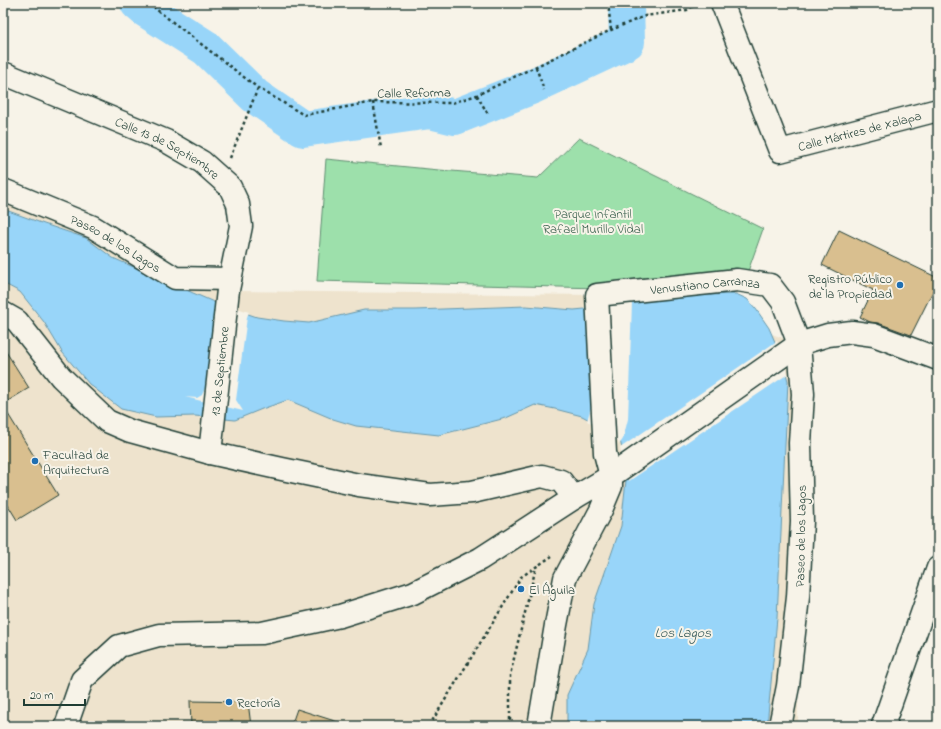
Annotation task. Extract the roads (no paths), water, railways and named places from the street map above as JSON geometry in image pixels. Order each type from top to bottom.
[{"type":"street","name":"Calle Mártires de Xalapa","points":[[722,3],[780,151],[938,110]]},
{"type":"street","name":"Calle 13 de Septiembre","points":[[3,73],[166,141],[202,162],[230,187],[238,204],[241,226],[229,285]]},
{"type":"street","name":"Paseo de los Lagos","points":[[3,190],[93,227],[175,278],[229,285]]},
{"type":"street","name":"Venustiano Carranza","points":[[617,472],[605,453],[598,300],[737,280],[770,285],[783,302],[793,348]]},
{"type":"street","name":"13 de Septiembre","points":[[211,444],[229,285]]},
{"type":"street","points":[[3,313],[17,321],[61,377],[108,421],[130,431],[211,444],[282,469],[359,485],[430,495],[472,492],[542,476],[561,481],[574,498]]},
{"type":"street","points":[[66,726],[82,680],[119,646],[159,635],[262,633],[340,616],[413,593],[480,559],[617,472],[793,348],[828,335],[852,332],[874,335],[938,359]]},
{"type":"street","name":"Paseo de los Lagos","points":[[780,726],[788,686],[798,597],[802,521],[800,443],[803,394],[793,348]]},
{"type":"street","points":[[539,726],[565,578],[601,510],[617,472]]},
{"type":"street","points":[[885,725],[934,590],[938,568]]},
{"type":"water","name":"Los Lagos","points":[[3,209],[86,238],[113,258],[216,303],[257,317],[284,321],[309,323],[364,310],[415,310],[526,306],[574,310],[605,307],[632,302],[707,295],[736,294],[747,299],[769,328],[782,358],[788,381],[777,618],[767,726],[567,726],[567,695],[588,649],[594,604],[621,526],[627,471],[620,440],[612,432],[582,416],[535,405],[506,418],[439,435],[356,426],[333,419],[288,400],[235,420],[195,416],[156,417],[121,409],[89,384],[62,352],[44,322],[20,292],[3,283]]},
{"type":"waterway","points":[[138,3],[206,48],[255,96],[303,129],[430,111],[455,117],[533,86],[627,42],[626,3]]},
{"type":"place","name":"Registro Público de la Propiedad","points":[[900,285]]},
{"type":"place","name":"Facultad de Arquitectura","points":[[35,461]]},
{"type":"place","name":"El Águila","points":[[521,589]]},
{"type":"place","name":"Rectoría","points":[[229,702]]},
{"type":"park label","name":"Parque Infantil Rafael Murillo Vidal","points":[[593,220]]}]
